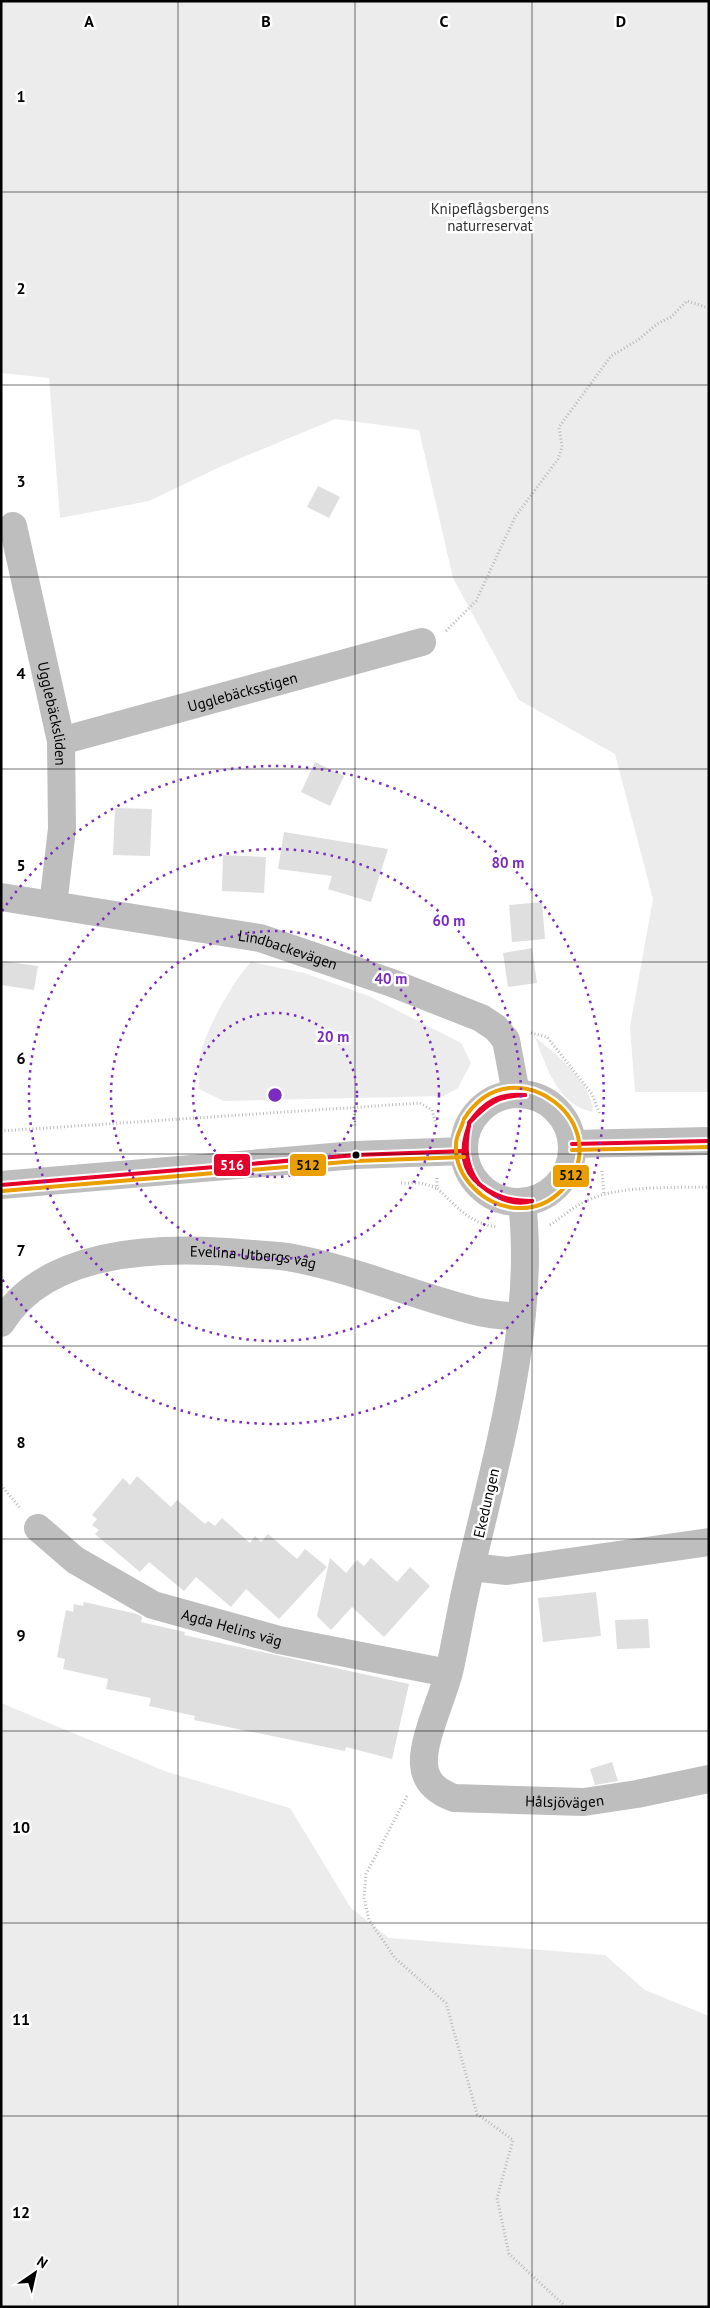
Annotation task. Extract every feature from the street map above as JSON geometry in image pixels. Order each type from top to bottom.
[{"type":"street","name":"Ugglebäcksliden","points":[[13,526],[61,741],[62,829],[53,905]]},
{"type":"street","name":"Ugglebäcksstigen","points":[[61,741],[422,642]]},
{"type":"street","name":"Lindbackevägen","points":[[1,897],[260,938],[392,982],[480,1018],[496,1028],[506,1040]]},
{"type":"street","points":[[506,1040],[516,1093]]},
{"type":"street","points":[[516,1093],[531,1095],[544,1100],[555,1108],[564,1118],[572,1144],[572,1158],[567,1172],[559,1184],[548,1193],[536,1199],[522,1202],[508,1201],[482,1189],[466,1165],[464,1137],[469,1123],[489,1101],[502,1095],[516,1093]]},
{"type":"street","points":[[572,1144],[709,1141]]},
{"type":"street","points":[[1,1185],[356,1154],[464,1151]]},
{"type":"street","name":"Ekedungen","points":[[426,1777],[424,1754],[448,1673],[505,1425],[516,1361],[525,1227],[522,1202]]},
{"type":"street","name":"Evelina Utbergs väg","points":[[1,1323],[23,1295],[48,1278],[81,1266],[122,1255],[205,1249],[293,1258],[396,1286],[450,1304],[481,1312],[520,1317]]},
{"type":"street","name":"Agda Helins väg","points":[[38,1528],[75,1560],[152,1605],[279,1640],[448,1673]]},
{"type":"street","points":[[471,1567],[507,1571],[709,1542]]},
{"type":"street","name":"Hålsjövägen","points":[[426,1777],[440,1793],[454,1798],[584,1802],[637,1794],[709,1779]]},
{"type":"path","points":[[422,642],[443,634],[476,601],[515,517],[558,459],[562,447],[559,427],[611,356],[638,340],[657,324],[671,317],[687,302],[709,308]]},
{"type":"path","points":[[506,1040],[530,1032],[547,1038],[592,1094],[600,1116]]},
{"type":"path","points":[[354,1107],[355,1128]]},
{"type":"path","points":[[602,1167],[604,1195]]},
{"type":"path","points":[[395,1183],[421,1183],[437,1188]]},
{"type":"path","points":[[570,1212],[586,1201],[604,1195],[630,1191],[709,1187]]},
{"type":"path","points":[[426,1777],[414,1786],[402,1805],[366,1874],[364,1898],[369,1920],[395,1958],[446,2003],[477,2114],[513,2140],[497,2198],[509,2254],[566,2307]]},
{"type":"green space","name":"Knipeflågsbergens naturreservat","points":[[1,1],[709,1],[709,1092],[635,1092],[630,1027],[653,899],[615,754],[519,700],[453,578],[419,430],[335,419],[222,466],[149,501],[60,518],[49,378],[1,373]]},
{"type":"green space","points":[[251,962],[304,973],[369,996],[461,1043],[471,1063],[458,1088],[444,1096],[224,1101],[199,1089],[199,1061],[206,1037],[227,995]]},
{"type":"green space","points":[[535,1037],[562,1060],[580,1080],[587,1091],[593,1112],[571,1102],[562,1093],[549,1072]]},
{"type":"green space","points":[[1,1703],[167,1772],[290,1808],[351,1908],[389,1938],[605,1955],[645,1990],[709,2016],[709,2307],[1,2307]]},
{"type":"building","points":[[318,486],[340,497],[329,518],[307,507]]},
{"type":"building","points":[[315,762],[344,776],[330,806],[301,792]]},
{"type":"building","points":[[115,808],[152,809],[150,856],[113,855]]},
{"type":"building","points":[[284,832],[388,849],[371,902],[328,889],[332,876],[278,869]]},
{"type":"building","points":[[223,855],[266,857],[264,893],[222,891]]},
{"type":"building","points":[[542,902],[545,939],[512,942],[509,905]]},
{"type":"building","points":[[532,948],[537,983],[508,987],[503,953]]},
{"type":"building","points":[[1,961],[38,966],[34,990],[1,985]]},
{"type":"building","points":[[137,1476],[171,1507],[177,1500],[205,1524],[208,1521],[215,1526],[222,1518],[250,1543],[255,1536],[261,1542],[268,1534],[297,1559],[305,1549],[327,1567],[279,1619],[246,1589],[231,1607],[196,1577],[184,1591],[149,1562],[140,1572],[95,1534],[99,1530],[92,1525],[97,1519],[92,1515],[123,1478],[130,1485]]},
{"type":"building","points":[[330,1558],[346,1573],[357,1560],[364,1566],[371,1558],[397,1582],[410,1567],[430,1586],[384,1637],[352,1607],[331,1630],[317,1616]]},
{"type":"building","points":[[596,1592],[601,1636],[543,1642],[538,1598]]},
{"type":"building","points":[[84,1602],[137,1614],[142,1617],[141,1622],[185,1632],[184,1635],[409,1684],[392,1759],[346,1747],[345,1751],[194,1720],[195,1716],[149,1706],[151,1698],[106,1689],[108,1679],[63,1669],[65,1659],[57,1657],[66,1610],[73,1612],[74,1604],[83,1606]]},
{"type":"building","points":[[648,1619],[650,1648],[617,1649],[615,1620]]},
{"type":"building","points":[[612,1762],[618,1781],[595,1785],[590,1769]]},
{"type":"transit line","name":"512","points":[[463,1122],[456,1144],[460,1168],[474,1188],[494,1202],[517,1208],[541,1204],[561,1191],[577,1167],[579,1142],[571,1120],[554,1102],[533,1090],[509,1088],[485,1097],[464,1119]]},
{"type":"transit line","name":"516","points":[[469,1123],[481,1109],[493,1100],[508,1095],[525,1095]]},
{"type":"transit line","name":"516","points":[[469,1123],[482,1110],[494,1102],[508,1097],[525,1095]]},
{"type":"transit line","name":"516","points":[[469,1125],[467,1156],[471,1170],[479,1184]]},
{"type":"transit line","name":"516","points":[[469,1125],[464,1141],[463,1156],[468,1171],[479,1184]]},
{"type":"transit line","name":"516","points":[[572,1144],[709,1141]]},
{"type":"transit line","name":"512","points":[[572,1150],[709,1147]]},
{"type":"transit line","name":"516","points":[[1,1185],[356,1155],[464,1151]]},
{"type":"transit line","name":"512","points":[[2,1191],[356,1161],[464,1157]]},
{"type":"transit line","name":"516","points":[[479,1184],[491,1192],[504,1197],[532,1201]]},
{"type":"transit line","name":"516","points":[[479,1184],[497,1197],[510,1202],[525,1203],[532,1201]]}]
